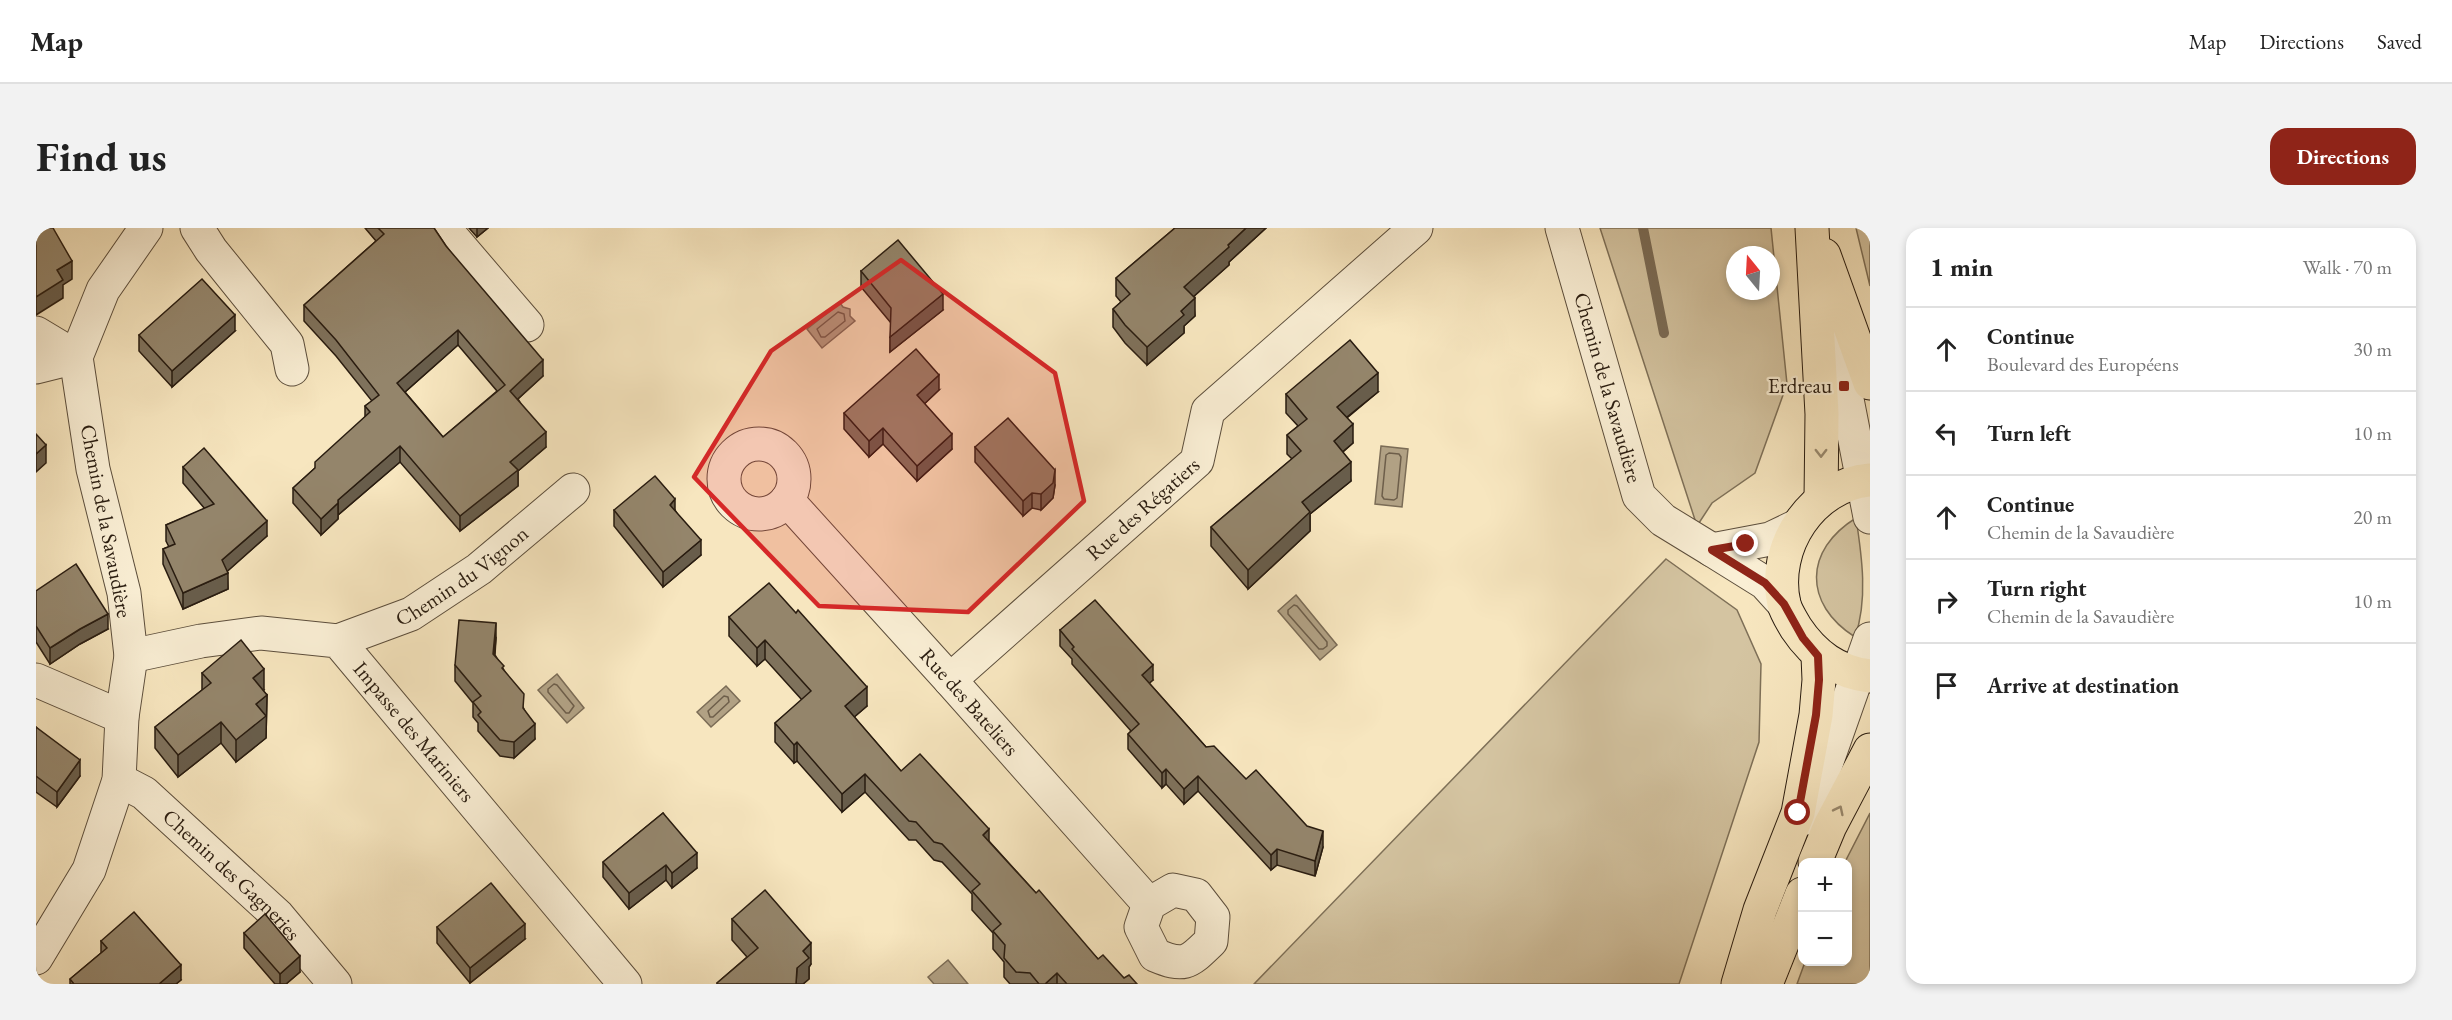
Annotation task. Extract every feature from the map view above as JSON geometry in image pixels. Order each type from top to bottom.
[{"type":"main road","points":[[1813,228],[1870,383]]},
{"type":"main road","points":[[1813,228],[1822,414],[1821,499]]},
{"type":"main road","points":[[1864,675],[1818,656],[1803,638],[1784,604],[1783,567],[1795,527],[1821,499],[1837,490],[1866,480]]},
{"type":"main road","points":[[1738,984],[1760,910],[1798,813],[1816,715],[1819,680],[1818,656]]},
{"type":"main road","points":[[1817,858],[1830,826],[1870,750]]},
{"type":"main road","points":[[1766,984],[1798,906]]},
{"type":"street","points":[[76,357],[103,290],[146,228]]},
{"type":"street","points":[[197,228],[211,250],[287,344],[292,369]]},
{"type":"street","points":[[444,228],[527,325]]},
{"type":"street","name":"Rue des Régatiers","points":[[951,680],[1197,461],[1208,411],[1416,228]]},
{"type":"street","name":"Chemin de la Savaudière","points":[[1562,228],[1639,496],[1663,520],[1765,583],[1784,604]]},
{"type":"street","points":[[1813,228],[1866,480],[1870,517]]},
{"type":"street","points":[[36,333],[76,357]]},
{"type":"street","points":[[36,368],[76,357]]},
{"type":"street","name":"Chemin de la Savaudière","points":[[36,958],[89,870],[118,780],[122,717],[131,656],[124,593],[93,469],[76,357]]},
{"type":"street","name":"Chemin du Vignon","points":[[338,641],[411,614],[479,569],[573,490]]},
{"type":"street","name":"Rue des Bateliers","points":[[787,500],[951,680],[1149,904]]},
{"type":"street","points":[[1712,550],[1770,540],[1795,527]]},
{"type":"street","name":"Impasse des Mariniers","points":[[131,656],[201,641],[261,633],[338,641],[625,984]]},
{"type":"street","points":[[1749,984],[1864,675],[1870,639]]},
{"type":"street","points":[[36,680],[122,717]]},
{"type":"street","name":"Chemin des Gagneries","points":[[118,780],[144,793],[278,916],[335,984]]},
{"type":"highlighted area","points":[[901,260],[1055,373],[1084,501],[968,612],[819,606],[694,477],[771,351]]},
{"type":"shaded area","points":[[1600,228],[1771,228],[1773,246],[1726,246],[1726,300],[1778,300],[1787,384],[1755,473],[1712,503],[1697,526]]},
{"type":"shaded area","points":[[1856,228],[1870,228],[1870,286]]},
{"type":"shaded area","points":[[1856,518],[1863,593],[1855,637],[1838,624],[1826,609],[1819,593],[1817,577],[1819,561],[1827,545],[1839,531]]},
{"type":"shaded area","points":[[1666,559],[1737,610],[1761,664],[1759,742],[1679,984],[1254,984]]},
{"type":"shaded area","points":[[1870,813],[1870,984],[1797,984],[1804,966],[1852,966],[1852,858],[1847,858]]},
{"type":"water","points":[[840,303],[843,307],[850,309],[850,316],[855,321],[822,348],[807,329]]},
{"type":"water","points":[[1381,446],[1408,449],[1402,507],[1375,504]]},
{"type":"water","points":[[1296,595],[1337,645],[1320,660],[1278,611]]},
{"type":"water","points":[[557,674],[584,708],[567,723],[538,690]]},
{"type":"water","points":[[726,686],[740,701],[711,727],[697,712]]},
{"type":"water","points":[[948,960],[968,984],[934,984],[928,977]]},
{"type":"building","points":[[36,228],[53,228],[72,261],[57,270],[63,280],[36,297]]},
{"type":"building","points":[[378,228],[434,228],[446,246],[543,360],[510,391],[546,432],[510,462],[518,470],[460,516],[400,446],[338,500],[338,503],[321,519],[293,488],[315,468],[315,462],[370,412],[365,406],[379,395],[336,340],[304,305],[384,234]],"holes":[[[458,330],[505,385],[443,437],[397,383]]]},
{"type":"building","points":[[1175,228],[1246,228],[1228,245],[1229,247],[1184,287],[1195,298],[1181,311],[1184,315],[1147,347],[1113,309],[1130,294],[1116,278]]},
{"type":"building","points":[[898,240],[943,294],[890,337],[891,308],[861,271]]},
{"type":"building","points":[[202,279],[235,315],[172,371],[139,335]]},
{"type":"building","points":[[1350,340],[1378,373],[1337,407],[1353,424],[1334,441],[1351,462],[1302,502],[1310,512],[1248,570],[1211,527],[1301,451],[1287,435],[1307,419],[1286,394]]},
{"type":"building","points":[[916,349],[939,375],[917,395],[952,434],[917,466],[883,428],[869,441],[844,413]]},
{"type":"building","points":[[1008,418],[1055,470],[1053,483],[1041,494],[1032,493],[1023,501],[975,447]]},
{"type":"building","points":[[36,434],[46,445],[36,454]]},
{"type":"building","points":[[204,448],[267,521],[222,560],[228,573],[183,593],[163,549],[175,544],[166,525],[214,504],[183,467]]},
{"type":"building","points":[[655,476],[675,499],[670,505],[701,540],[663,572],[614,510]]},
{"type":"building","points":[[76,564],[108,614],[50,648],[36,626],[36,591]]},
{"type":"building","points":[[769,583],[796,613],[798,610],[867,687],[845,706],[901,771],[920,754],[989,829],[983,835],[1036,893],[1039,890],[1098,959],[1103,955],[1124,978],[1129,975],[1137,984],[1067,984],[1057,973],[1045,984],[1039,984],[1030,973],[1016,972],[1004,958],[1005,945],[993,931],[1001,924],[972,891],[980,884],[942,844],[934,842],[916,822],[909,821],[865,774],[842,794],[797,742],[794,745],[775,723],[811,691],[765,640],[757,648],[729,617]]},
{"type":"building","points":[[1095,600],[1153,665],[1142,675],[1206,747],[1214,746],[1246,779],[1256,770],[1307,826],[1323,831],[1315,861],[1277,849],[1271,855],[1198,776],[1184,789],[1166,769],[1162,773],[1128,734],[1139,724],[1072,649],[1074,647],[1060,630]]},
{"type":"building","points":[[459,620],[496,623],[493,654],[524,694],[523,708],[535,724],[514,742],[500,740],[478,715],[481,712],[473,702],[481,696],[455,665]]},
{"type":"building","points":[[241,640],[264,669],[253,678],[267,695],[256,704],[266,716],[236,740],[221,722],[178,755],[155,727],[211,683],[202,673]]},
{"type":"building","points":[[36,727],[80,760],[57,792],[36,776]]},
{"type":"building","points":[[663,813],[697,853],[672,873],[666,865],[629,893],[603,862]]},
{"type":"building","points":[[491,883],[525,924],[470,968],[437,927]]},
{"type":"building","points":[[765,890],[811,943],[803,951],[809,958],[797,968],[796,984],[718,984],[758,948],[732,919]]},
{"type":"building","points":[[134,912],[181,965],[159,984],[74,984],[70,979],[107,948],[101,941]]},
{"type":"building","points":[[265,914],[300,956],[280,974],[244,933]]},
{"type":"waterway","points":[[1643,228],[1664,333]]},
{"type":"place","name":"Erdreau","points":[[1844,386]]},
{"type":"route","points":[[1746,544],[1712,550],[1765,583],[1784,604],[1803,638],[1818,656],[1819,680],[1816,715],[1798,813]]}]
